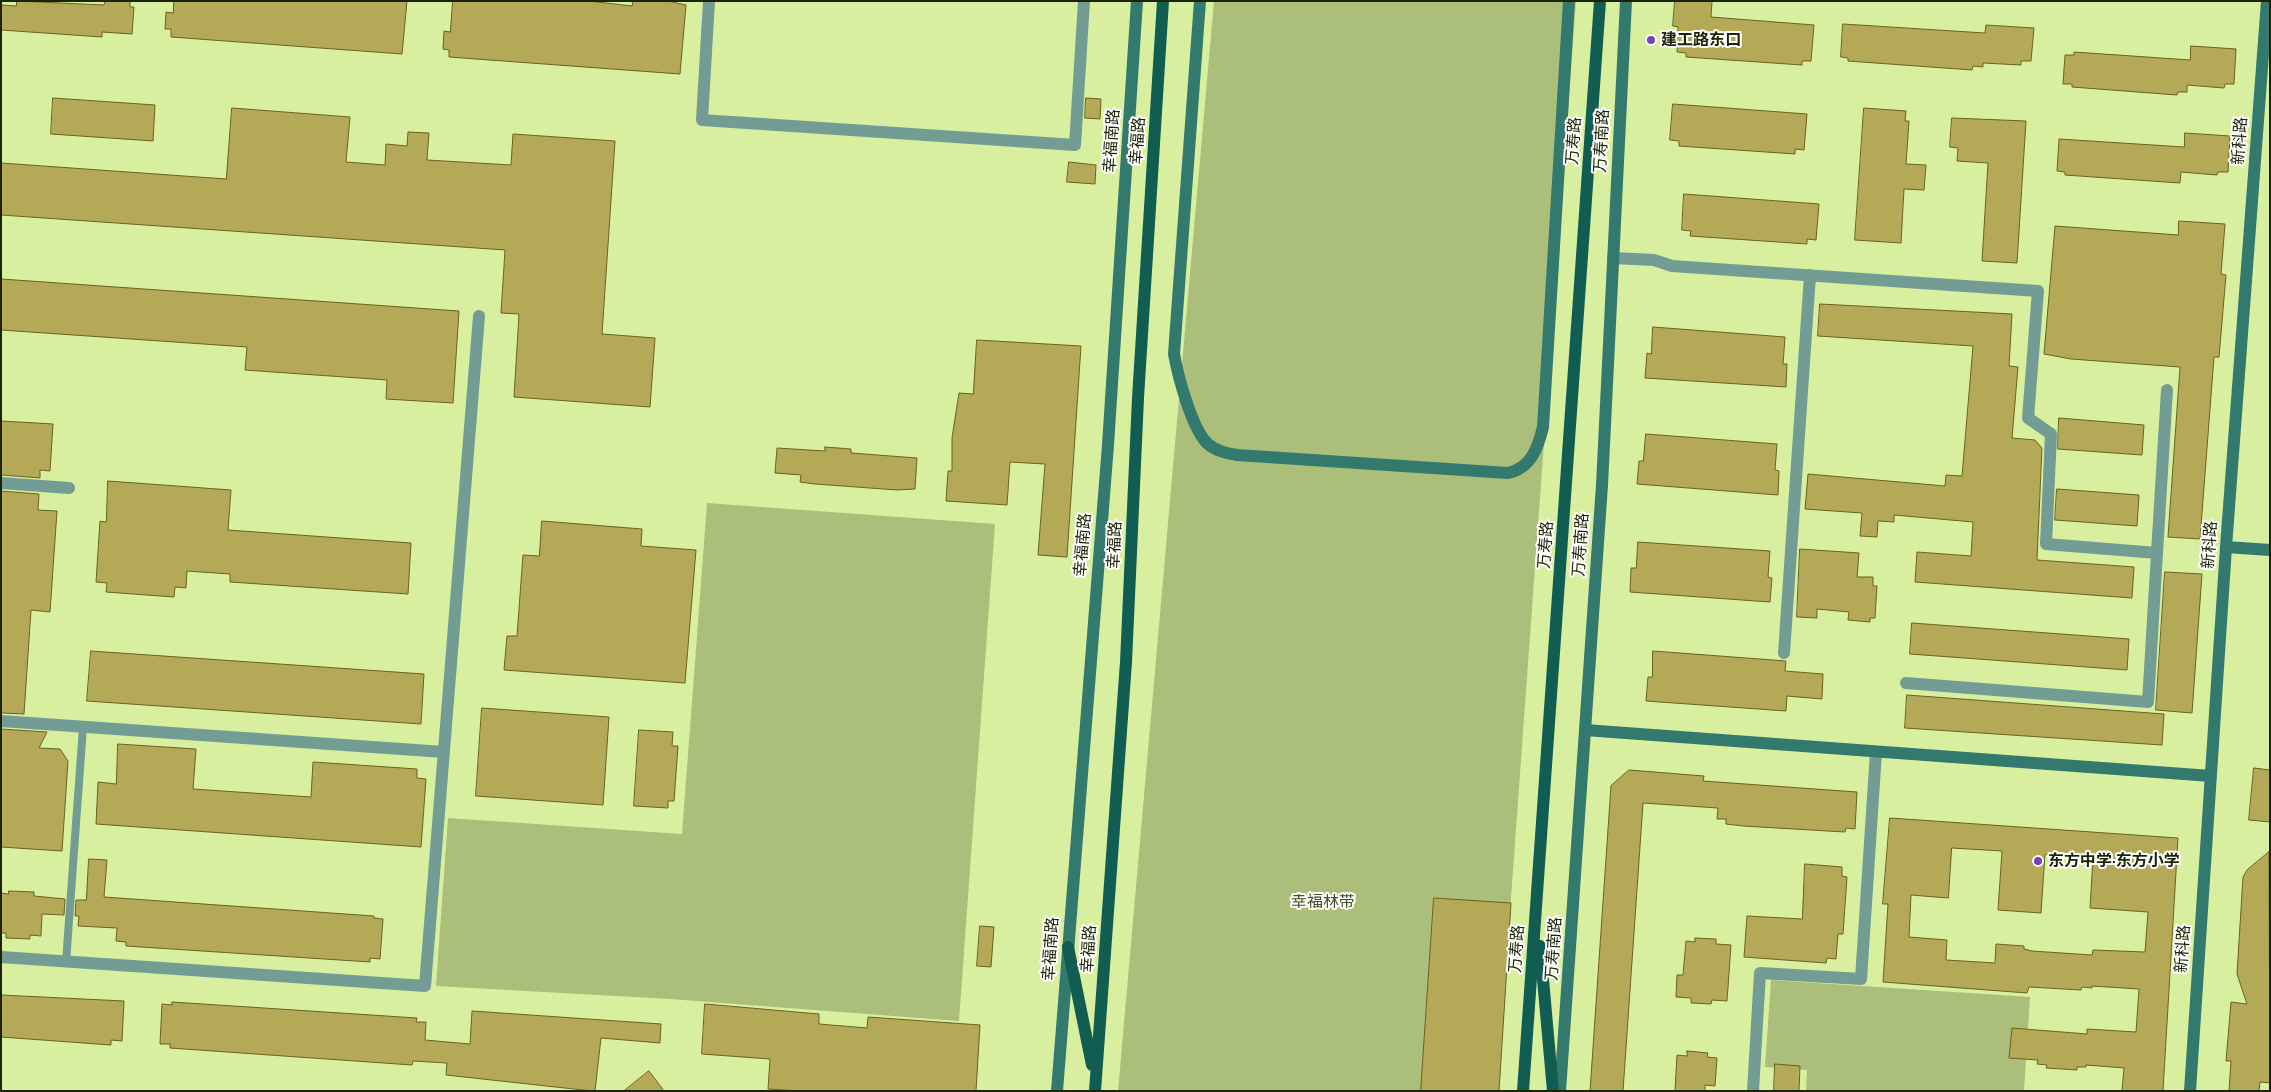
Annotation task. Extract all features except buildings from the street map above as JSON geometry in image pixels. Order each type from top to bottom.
[{"type":"main road","name":"幸福南路","points":[[1057,1091],[1108,445],[1137,1]]},
{"type":"main road","name":"幸福路","points":[[1095,1086],[1126,662],[1138,398],[1164,1]]},
{"type":"main road","points":[[1200,1],[1174,354],[1178,375],[1200,435],[1209,445],[1221,452],[1237,455],[1508,473],[1520,471],[1529,462],[1539,446],[1543,427],[1569,1]]},
{"type":"main road","name":"万寿路","points":[[1523,1091],[1600,1]]},
{"type":"main road","name":"万寿南路","points":[[1560,1091],[1602,485],[1626,1]]},
{"type":"main road","name":"新科路","points":[[2190,1091],[2226,547],[2267,1]]},
{"type":"main road","points":[[2226,547],[2270,550]]},
{"type":"main road","points":[[1585,730],[2211,776]]},
{"type":"main road","points":[[1536,909],[1553,1091]]},
{"type":"main road","points":[[1068,947],[1095,1086]]},
{"type":"street","points":[[709,1],[702,120],[1075,145],[1084,1]]},
{"type":"street","points":[[1613,258],[1654,260],[1672,266],[2038,291],[2028,418],[2051,434],[2046,544],[2157,553]]},
{"type":"street","points":[[1784,653],[1810,275]]},
{"type":"street","points":[[1,957],[425,986],[479,316]]},
{"type":"street","points":[[1906,683],[2148,702],[2167,390]]},
{"type":"street","points":[[1,483],[69,488]]},
{"type":"street","points":[[1,721],[444,752]]},
{"type":"street","points":[[1753,1091],[1760,973],[1861,979],[1876,752]]},
{"type":"lane","points":[[66,962],[83,727]]},
{"type":"green space","name":"幸福林带","points":[[1214,1],[1576,1],[1497,1091],[1118,1091]]},
{"type":"green space","points":[[707,503],[995,524],[959,1021],[670,999],[436,986],[448,818],[682,834]]},
{"type":"green space","points":[[1771,980],[2030,997],[2024,1091],[1806,1091],[1807,1070],[1765,1067]]},
{"type":"place","name":"建工路东口","points":[[1651,40]]},
{"type":"place","name":"东方中学·东方小学","points":[[2038,861]]}]
